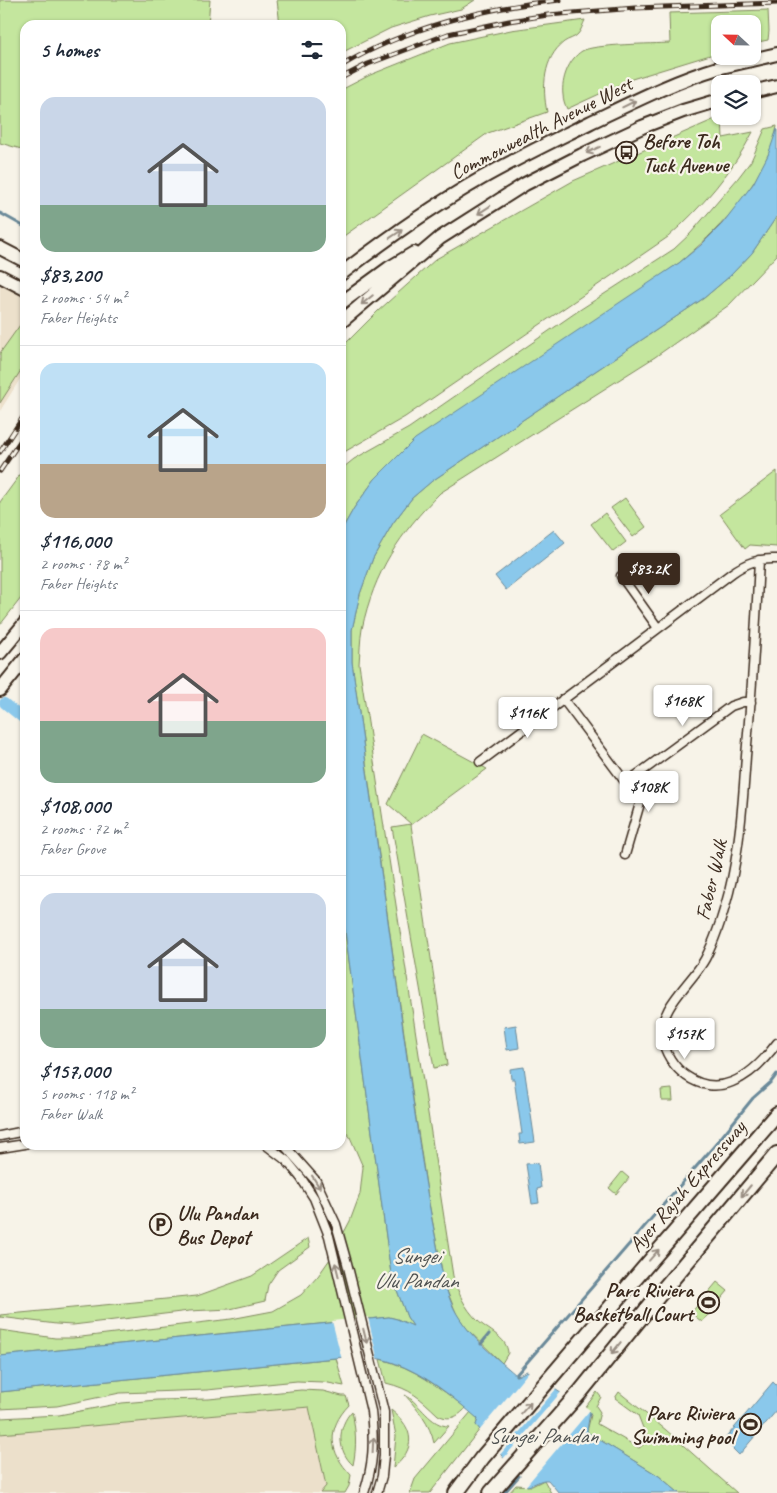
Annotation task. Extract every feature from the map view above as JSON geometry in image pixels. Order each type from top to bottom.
[{"type":"highway","name":"Ayer Rajah Expressway","points":[[456,1493],[482,1458],[777,1114]]},
{"type":"highway","points":[[491,1493],[581,1391],[777,1154]]},
{"type":"main road","name":"Commonwealth Avenue West","points":[[346,270],[418,219],[482,178],[540,147],[635,100],[717,69],[777,54]]},
{"type":"main road","points":[[761,90],[777,86]]},
{"type":"main road","name":"Commonwealth Avenue West","points":[[346,318],[440,238],[525,184],[642,127],[711,103]]},
{"type":"main road","points":[[346,299],[389,268],[440,238]]},
{"type":"main road","points":[[0,248],[20,258]]},
{"type":"main road","points":[[0,276],[20,286]]},
{"type":"main road","points":[[0,653],[20,629]]},
{"type":"main road","points":[[0,690],[20,665]]},
{"type":"street","points":[[480,762],[738,568],[759,560],[777,559]]},
{"type":"street","name":"Faber Walk","points":[[759,560],[751,702],[741,819],[729,891],[716,934],[704,961],[666,1013],[662,1036],[667,1054],[677,1069],[688,1077],[704,1084],[716,1086],[730,1083],[744,1076],[777,1043]]},
{"type":"street","points":[[621,576],[658,628]]},
{"type":"street","points":[[563,699],[626,783],[642,797],[625,854]]},
{"type":"street","points":[[626,783],[731,706],[743,702],[751,702]]},
{"type":"street","points":[[0,1136],[20,1132]]},
{"type":"street","points":[[0,1148],[20,1145]]},
{"type":"street","points":[[272,1150],[287,1161],[301,1178],[314,1198],[329,1236],[371,1411],[372,1460],[370,1475],[364,1493]]},
{"type":"street","points":[[288,1150],[316,1181],[336,1224],[347,1263],[384,1412],[384,1455],[382,1476],[377,1493]]},
{"type":"shaded area","points":[[0,279],[20,291],[20,379],[0,411]]},
{"type":"shaded area","points":[[309,1407],[326,1487],[320,1493],[0,1493],[0,1434]]},
{"type":"green space","points":[[0,0],[210,0],[208,20],[20,20],[20,149],[0,143]]},
{"type":"green space","points":[[277,0],[475,0],[461,9],[391,28],[346,50],[346,20],[279,20]]},
{"type":"green space","points":[[768,10],[768,40],[761,41],[761,15],[711,15],[711,55],[632,79],[567,109],[563,97],[563,82],[570,64],[577,55],[582,51],[598,47],[670,43],[669,13]]},
{"type":"green space","points":[[585,20],[579,33],[564,42],[557,49],[548,65],[545,84],[547,112],[488,133],[346,234],[346,87],[370,75],[450,43],[511,30]]},
{"type":"green space","points":[[711,121],[711,125],[722,125],[723,138],[753,132],[726,175],[693,214],[668,237],[405,417],[346,451],[346,343],[378,311],[436,259],[573,181]]},
{"type":"green space","points":[[777,126],[776,134],[765,163],[745,195],[707,238],[679,263],[375,479],[346,522],[346,465],[409,428],[578,311],[674,249],[690,234],[751,161],[765,129]]},
{"type":"green space","points":[[777,216],[777,255],[729,305],[655,357],[440,493],[413,523],[390,555],[381,571],[367,608],[360,642],[359,664],[453,1276],[465,1305],[481,1324],[501,1338],[507,1347],[508,1353],[502,1363],[468,1330],[457,1315],[445,1286],[428,1198],[352,662],[352,630],[360,594],[373,558],[393,523],[412,498],[432,481],[704,298],[730,276],[752,253]]},
{"type":"green space","points":[[20,325],[20,372],[0,403],[0,353]]},
{"type":"green space","points":[[777,471],[777,547],[750,545],[745,549],[720,514]]},
{"type":"green space","points":[[20,475],[20,599],[0,625],[0,502]]},
{"type":"green space","points":[[625,498],[646,527],[633,537],[611,508]]},
{"type":"green space","points":[[605,513],[626,542],[613,552],[591,524]]},
{"type":"green space","points":[[422,734],[487,769],[411,825],[447,1065],[434,1068],[392,827],[411,824],[388,804]]},
{"type":"green space","points":[[346,938],[391,1274],[407,1317],[414,1327],[389,1317],[0,1356],[0,1330],[55,1338],[73,1338],[231,1319],[273,1311],[301,1295],[330,1259],[350,1221],[360,1194],[363,1167],[346,1132]]},
{"type":"green space","points":[[672,1089],[673,1101],[662,1101],[661,1090]]},
{"type":"green space","points":[[622,1172],[629,1178],[616,1194],[609,1188]]},
{"type":"green space","points":[[308,1238],[310,1247],[278,1270],[268,1285],[265,1301],[230,1309],[189,1311],[73,1325],[0,1317],[0,1315],[197,1296],[252,1276]]},
{"type":"green space","name":"Parc Riviera Basketball Court","points":[[717,1282],[728,1291],[702,1322],[691,1313]]},
{"type":"green space","points":[[336,1358],[344,1386],[323,1382],[297,1381],[207,1390],[120,1393],[57,1406],[0,1409],[0,1392]]},
{"type":"green space","points":[[380,1359],[415,1373],[466,1408],[460,1414],[450,1418],[438,1415],[415,1395],[386,1383]]},
{"type":"green space","points":[[301,1390],[323,1391],[346,1396],[349,1405],[337,1423],[333,1440],[338,1458],[351,1475],[349,1486],[345,1493],[320,1493],[326,1486],[309,1407],[0,1434],[0,1418],[59,1415],[122,1403],[209,1399]]},
{"type":"green space","points":[[597,1392],[601,1397],[596,1406],[600,1412],[597,1424],[639,1448],[648,1441],[638,1415],[615,1398],[619,1392],[666,1430],[737,1493],[679,1493],[659,1476],[590,1434],[587,1431],[591,1415],[584,1409]]},
{"type":"green space","points":[[405,1395],[431,1419],[442,1425],[449,1426],[434,1443],[426,1423]]},
{"type":"green space","points":[[391,1410],[405,1424],[410,1439],[406,1454],[393,1468],[396,1436]]},
{"type":"green space","points":[[352,1411],[356,1438],[353,1465],[344,1453],[341,1439],[344,1424]]},
{"type":"green space","points":[[471,1412],[478,1419],[476,1425],[480,1429],[430,1493],[410,1493],[415,1479]]},
{"type":"green space","points":[[544,1480],[551,1493],[509,1493],[516,1485],[532,1486]]},
{"type":"water","name":"Sungei Ulu Pandan","points":[[777,129],[777,216],[752,253],[730,276],[704,298],[432,481],[412,498],[393,523],[373,558],[360,594],[352,630],[352,662],[410,1080],[428,1200],[448,1295],[463,1324],[488,1351],[517,1376],[527,1371],[590,1412],[587,1431],[590,1434],[659,1476],[679,1493],[559,1493],[548,1480],[542,1480],[527,1486],[476,1425],[478,1419],[449,1395],[417,1373],[394,1363],[374,1358],[355,1356],[0,1392],[0,1356],[389,1317],[413,1326],[407,1317],[391,1274],[346,938],[346,522],[375,479],[415,439],[679,263],[701,245],[722,224],[753,184],[768,155]]},
{"type":"water","points":[[554,530],[565,543],[506,590],[495,576]]},
{"type":"water","points":[[516,1025],[519,1048],[507,1050],[504,1027]]},
{"type":"water","points":[[524,1067],[535,1142],[520,1144],[519,1134],[522,1134],[514,1079],[511,1079],[510,1069]]},
{"type":"water","points":[[538,1163],[541,1188],[537,1189],[539,1203],[532,1204],[526,1164]]},
{"type":"water","name":"Parc Riviera Swimming pool","points":[[773,1382],[777,1386],[777,1410],[739,1455],[724,1440]]},
{"type":"pier","points":[[368,1317],[378,1361],[355,1358],[342,1360],[332,1321]]},
{"type":"pier","points":[[530,1370],[557,1388],[499,1456],[479,1431]]},
{"type":"pier","points":[[562,1391],[590,1410],[525,1487],[502,1460]]},
{"type":"waterway","points":[[0,213],[20,224]]},
{"type":"waterway","points":[[4,703],[20,716]]},
{"type":"waterway","points":[[516,1375],[715,1145],[753,1098],[777,1074]]},
{"type":"waterway","points":[[481,1344],[489,1334]]},
{"type":"waterway","points":[[579,1405],[595,1385]]},
{"type":"waterway","points":[[504,1493],[519,1476]]},
{"type":"railway","points":[[346,63],[392,41],[447,21],[504,8],[560,0]]},
{"type":"railway","points":[[346,75],[368,64],[448,34],[509,21],[548,15],[635,8],[777,3]]},
{"type":"railway","points":[[0,452],[20,422]]},
{"type":"railway","points":[[0,471],[20,441]]},
{"type":"place","name":"Before Toh Tuck Avenue","points":[[627,153]]},
{"type":"place","name":"Ulu Pandan Bus Depot","points":[[161,1225]]},
{"type":"place","name":"Parc Riviera Basketball Court","points":[[709,1302]]},
{"type":"place","name":"Parc Riviera Swimming pool","points":[[750,1425]]},
{"type":"water label","name":"Sungei Pandan","points":[[543,1435]]}]
